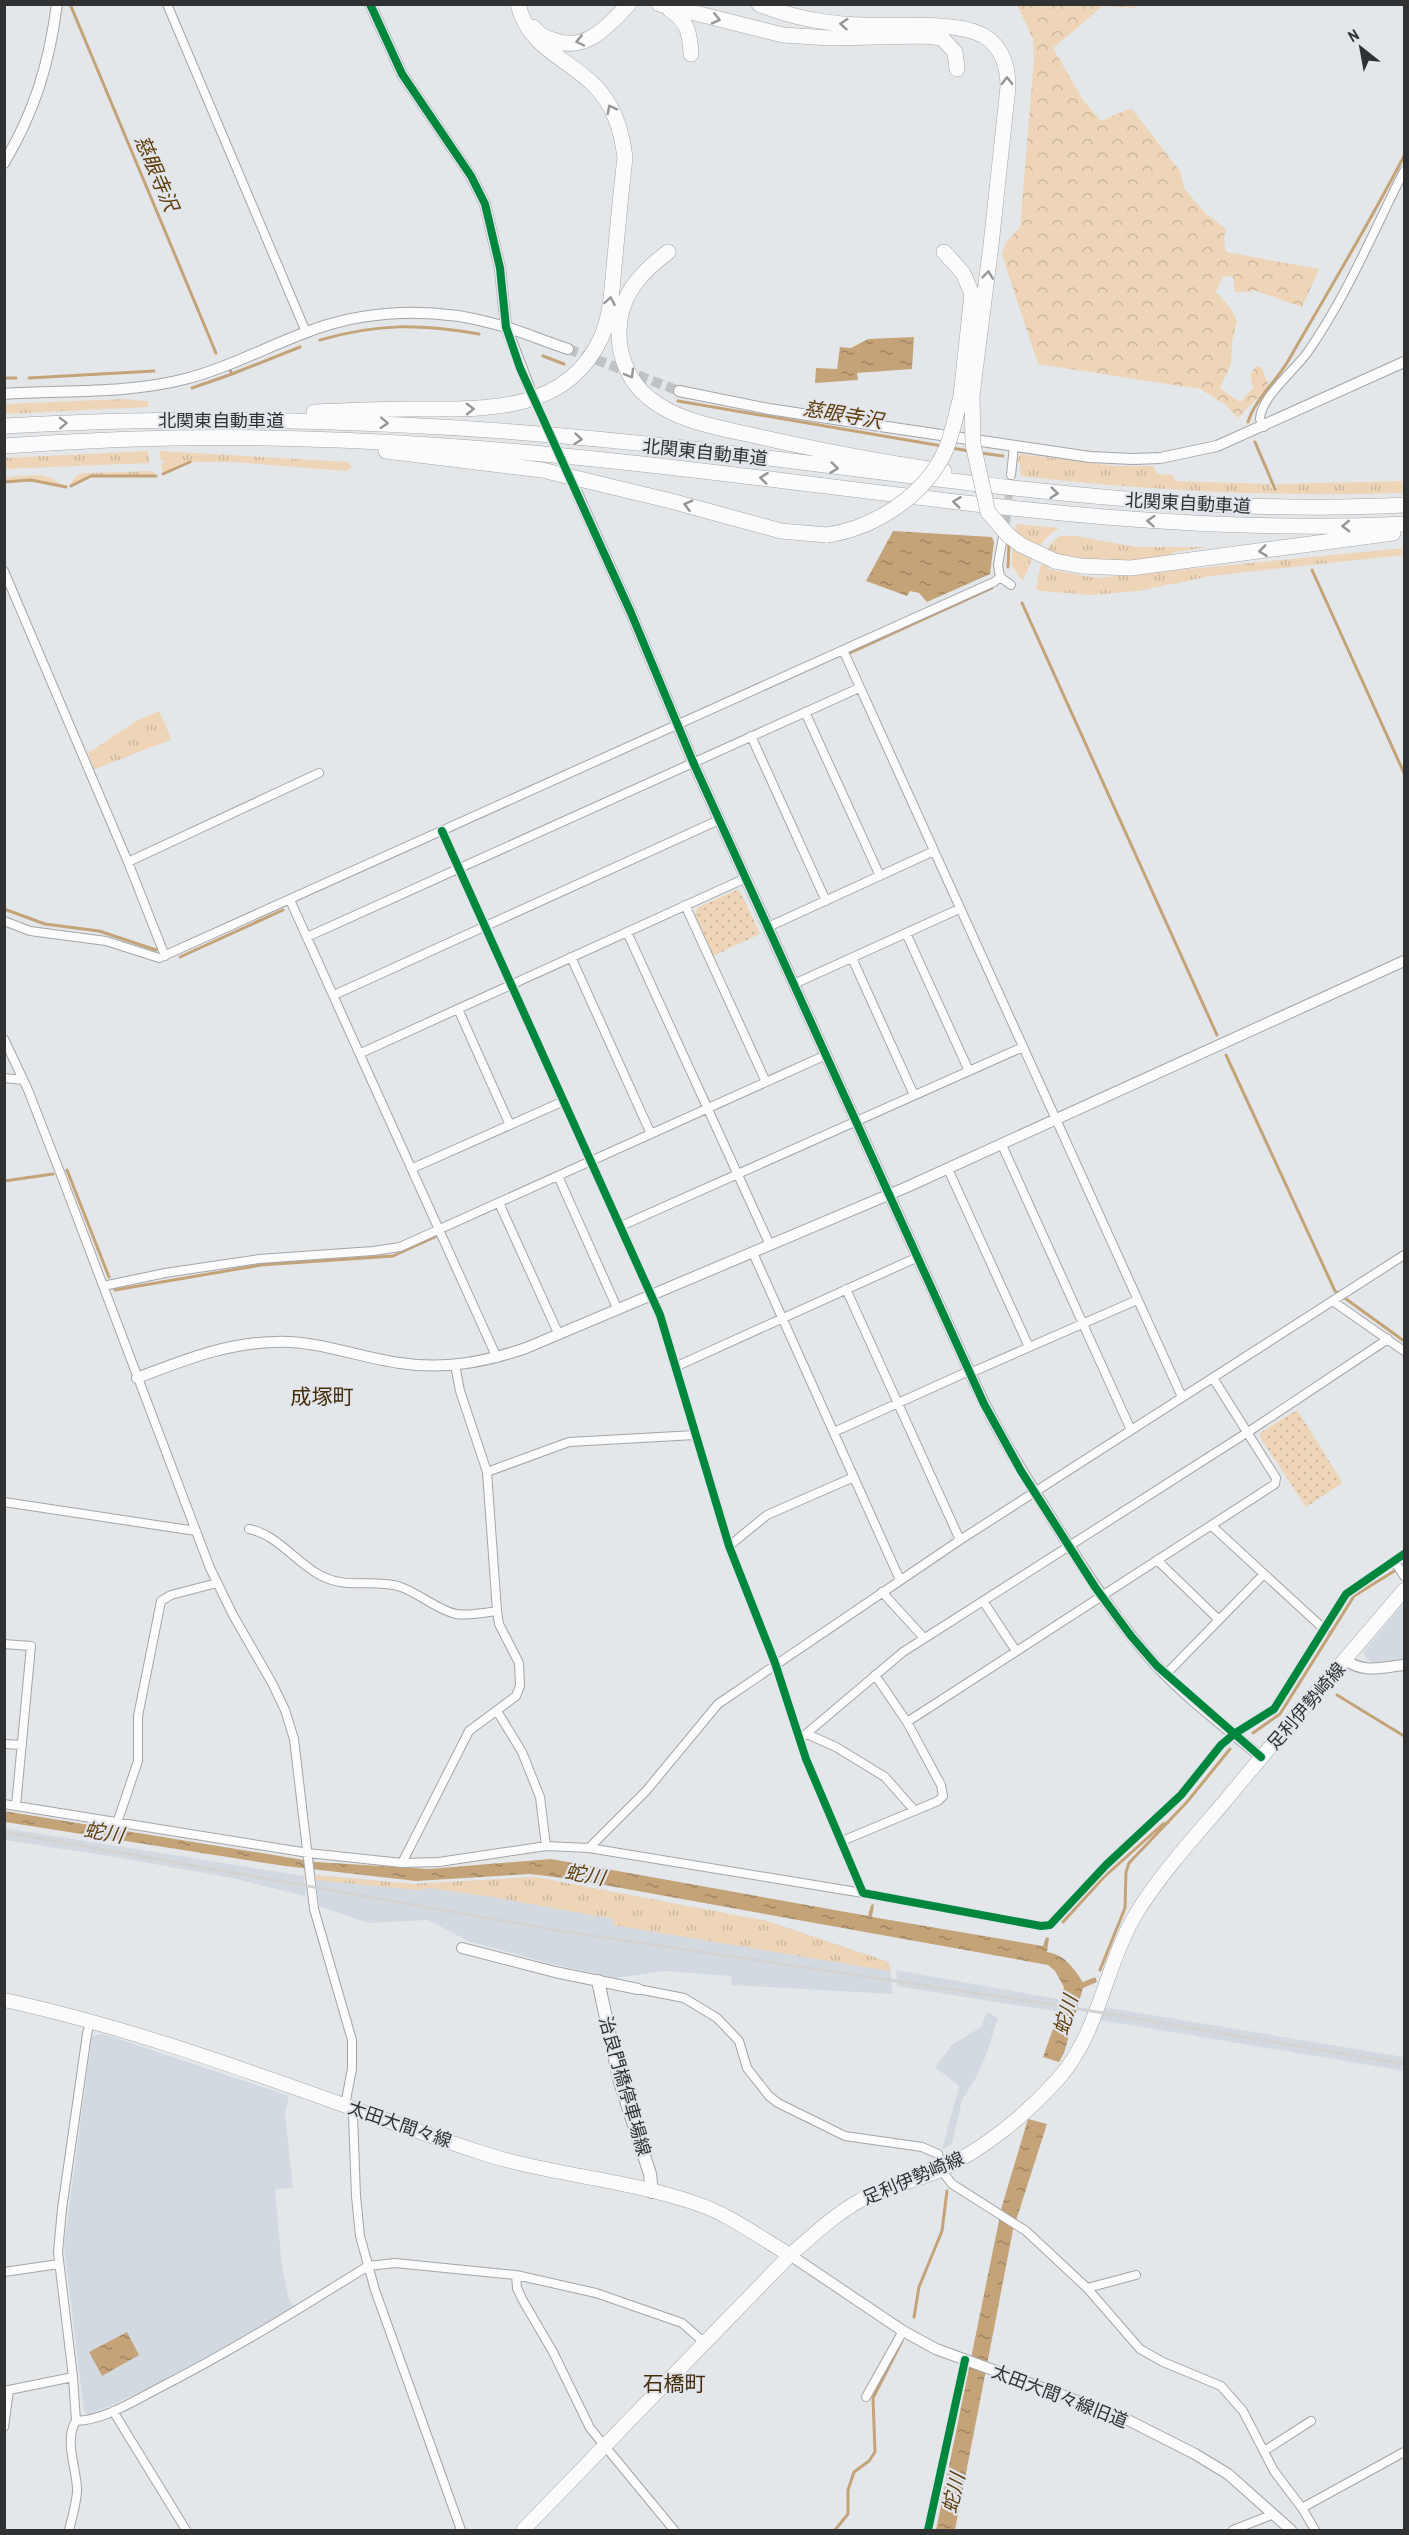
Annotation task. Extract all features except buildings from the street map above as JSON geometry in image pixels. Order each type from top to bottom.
[{"type":"highway","points":[[362,443],[389,451],[420,456],[465,459],[542,470],[671,501],[781,531],[827,535],[857,529],[872,522],[903,501],[921,485],[945,452],[966,396],[991,245],[1008,73],[1000,51],[982,35],[961,28],[834,24],[791,16],[759,4]]},
{"type":"highway","points":[[661,5],[679,16],[686,24],[690,34],[691,54]]},
{"type":"highway","points":[[661,5],[783,35],[830,38],[924,36],[942,39],[955,52],[957,69]]},
{"type":"highway","points":[[519,6],[536,31],[548,39],[569,44],[593,38],[627,6]]},
{"type":"highway","points":[[224,419],[289,412],[477,409],[508,406],[555,389],[581,367],[592,353],[603,330],[611,298],[624,158],[623,142],[611,107],[602,94],[586,78],[537,42],[524,22],[519,6]]},
{"type":"highway","points":[[668,252],[632,285],[619,320],[619,340],[625,365],[634,382],[650,399],[675,413],[709,424],[823,451],[945,471],[995,488]]},
{"type":"highway","points":[[944,252],[963,273],[972,294],[966,396],[973,444],[988,512],[1008,535],[1021,545],[1055,561],[1082,566],[1131,567],[1404,532]]},
{"type":"highway","name":"北関東自動車道","points":[[4,426],[224,419],[373,423],[457,428],[701,450],[995,488],[1137,501],[1225,506],[1404,505]]},
{"type":"highway","name":"北関東自動車道","points":[[4,446],[173,438],[429,445],[699,470],[1022,510],[1149,521],[1253,526],[1404,524]]},
{"type":"main road","name":"足利伊勢崎線","points":[[523,2530],[790,2255],[823,2225],[860,2200],[942,2168],[986,2143],[1026,2110],[1060,2077],[1085,2037],[1138,1910],[1164,1874],[1261,1757],[1404,1590]]},
{"type":"main road","name":"治良門橋停車場線","points":[[598,1981],[620,2082],[650,2174],[652,2192]]},
{"type":"main road","name":"太田大間々線","points":[[4,2000],[91,2020],[512,2162],[652,2192],[696,2204],[714,2211],[790,2255]]},
{"type":"street","points":[[4,162],[19,139],[43,78],[57,4]]},
{"type":"street","points":[[167,4],[306,332]]},
{"type":"street","points":[[370,4],[407,82],[471,176],[485,204],[500,268],[506,327],[529,387]]},
{"type":"street","points":[[1264,427],[1260,419],[1264,404],[1301,361],[1335,309],[1362,261],[1404,171]]},
{"type":"street","points":[[4,393],[124,389],[169,383],[229,364],[306,332],[351,318],[397,314],[448,315],[506,327],[568,349]]},
{"type":"street","points":[[679,391],[769,409],[1014,446],[1113,459],[1160,458],[1217,447],[1404,362]]},
{"type":"street","points":[[1011,475],[1014,446]]},
{"type":"street","points":[[577,493],[631,613],[693,762],[999,1432],[1101,1596],[1137,1643],[1166,1674],[1261,1757]]},
{"type":"street","points":[[1006,522],[998,565],[1000,577],[1011,585]]},
{"type":"street","points":[[4,571],[128,862],[165,956]]},
{"type":"street","points":[[4,921],[30,931],[106,941],[159,958],[165,956],[994,582],[1000,577]]},
{"type":"street","points":[[843,650],[1182,1397]]},
{"type":"street","points":[[307,937],[859,688]]},
{"type":"street","points":[[805,712],[880,876]]},
{"type":"street","points":[[751,736],[826,901]]},
{"type":"street","points":[[128,862],[319,773]]},
{"type":"street","points":[[334,995],[720,820]]},
{"type":"street","points":[[442,831],[652,1296],[729,1546],[803,1737],[813,1777],[863,1893]]},
{"type":"street","points":[[768,927],[934,850]]},
{"type":"street","points":[[361,1053],[746,878]]},
{"type":"street","points":[[290,900],[497,1358]]},
{"type":"street","points":[[686,905],[765,1082]]},
{"type":"street","points":[[794,984],[959,909]]},
{"type":"street","points":[[627,932],[770,1245]]},
{"type":"street","points":[[906,933],[969,1071]]},
{"type":"street","points":[[571,957],[651,1134]]},
{"type":"street","points":[[852,958],[914,1095]]},
{"type":"street","points":[[137,1378],[215,1349],[275,1341],[304,1342],[400,1363],[455,1365],[497,1358],[559,1335],[889,1195],[1404,960]]},
{"type":"street","points":[[458,1009],[510,1125]]},
{"type":"street","points":[[4,1040],[23,1080],[217,1583],[285,1710],[294,1739],[314,1909],[352,2040],[350,2107],[353,2115],[360,2236],[368,2266],[461,2530]]},
{"type":"street","points":[[621,1226],[1023,1047]]},
{"type":"street","points":[[103,1286],[165,1273],[259,1258],[388,1250],[441,1230],[826,1055]]},
{"type":"street","points":[[4,1078],[23,1080]]},
{"type":"street","points":[[413,1168],[564,1101]]},
{"type":"street","points":[[1002,1145],[1131,1430]]},
{"type":"street","points":[[948,1169],[1029,1347]]},
{"type":"street","points":[[558,1176],[618,1310]]},
{"type":"street","points":[[499,1203],[559,1335]]},
{"type":"street","points":[[753,1253],[900,1580]]},
{"type":"street","points":[[589,1848],[646,1791],[718,1704],[775,1663],[960,1540],[1404,1255]]},
{"type":"street","points":[[675,1366],[918,1257]]},
{"type":"street","points":[[846,1289],[960,1540]]},
{"type":"street","points":[[834,1432],[1137,1300]]},
{"type":"street","points":[[1334,1302],[1404,1351]]},
{"type":"street","points":[[803,1737],[903,1652],[1388,1340]]},
{"type":"street","points":[[402,1863],[469,1731],[516,1696],[521,1674],[519,1663],[499,1623],[487,1472],[460,1391],[455,1365]]},
{"type":"street","points":[[907,1722],[1272,1487],[1277,1481],[1213,1377]]},
{"type":"street","points":[[487,1472],[569,1442],[695,1435]]},
{"type":"street","points":[[729,1546],[767,1515],[854,1477]]},
{"type":"street","points":[[4,1502],[196,1531]]},
{"type":"street","points":[[1212,1526],[1325,1630]]},
{"type":"street","points":[[249,1529],[257,1530],[317,1574],[335,1582],[345,1585],[372,1581],[397,1586],[410,1590],[452,1614],[497,1611]]},
{"type":"street","points":[[4,1804],[308,1855],[402,1863],[439,1862],[546,1846],[589,1848],[863,1893],[1041,1926],[1050,1925],[1106,1865],[1181,1795],[1221,1745],[1233,1734],[1274,1709],[1325,1630],[1340,1602],[1350,1590],[1399,1569],[1404,1554]]},
{"type":"street","points":[[1157,1560],[1219,1620]]},
{"type":"street","points":[[1166,1674],[1264,1574]]},
{"type":"street","points":[[117,1822],[138,1761],[138,1716],[161,1601],[171,1595],[217,1583]]},
{"type":"street","points":[[882,1592],[924,1638]]},
{"type":"street","points":[[983,1601],[1016,1651]]},
{"type":"street","points":[[4,1644],[31,1646],[16,1806]]},
{"type":"street","points":[[1346,1660],[1364,1669],[1404,1665]]},
{"type":"street","points":[[842,1841],[938,1801],[943,1793],[907,1722],[875,1675]]},
{"type":"street","points":[[498,1711],[522,1752],[540,1797],[546,1846]]},
{"type":"street","points":[[803,1737],[836,1747],[885,1777],[914,1810]]},
{"type":"street","points":[[4,1744],[22,1745]]},
{"type":"street","points":[[462,1948],[598,1981],[684,1998],[717,2018],[739,2041],[747,2068],[769,2096],[778,2103],[845,2136],[933,2151],[938,2154],[942,2168],[952,2184],[1018,2226],[1087,2288],[1140,2349],[1163,2362],[1221,2386],[1243,2411],[1274,2471],[1302,2508],[1315,2530]]},
{"type":"street","points":[[69,2530],[77,2491],[72,2446],[72,2427],[76,2421],[58,2252],[62,2209],[87,2034],[91,2020]]},
{"type":"street","name":"太田大間々線旧道","points":[[790,2255],[903,2331],[936,2349],[1124,2418],[1195,2454],[1228,2474],[1291,2530]]},
{"type":"street","points":[[76,2421],[86,2420],[113,2410],[235,2347],[368,2266],[395,2263],[516,2275],[596,2294],[669,2317],[682,2323],[705,2343]]},
{"type":"street","points":[[4,2272],[59,2264]]},
{"type":"street","points":[[516,2275],[516,2288],[553,2352],[590,2428],[674,2530]]},
{"type":"street","points":[[1087,2288],[1136,2275]]},
{"type":"street","points":[[866,2397],[903,2331]]},
{"type":"street","points":[[4,2427],[7,2390],[73,2377]]},
{"type":"street","points":[[113,2410],[186,2530]]},
{"type":"street","points":[[1264,2451],[1311,2421]]},
{"type":"street","points":[[1302,2508],[1404,2452]]},
{"type":"street","points":[[1233,2530],[1274,2514]]},
{"type":"shaded area","points":[[1404,1603],[1404,1660],[1374,1664],[1363,1652]]},
{"type":"shaded area","points":[[4,1828],[304,1876],[306,1894],[305,1896],[232,1878],[115,1857],[5,1840]]},
{"type":"shaded area","points":[[316,1875],[412,1884],[535,1877],[767,1921],[889,1962],[893,1994],[731,1985],[732,1976],[664,1971],[615,1978],[548,1963],[468,1941],[428,1920],[368,1923],[319,1906]]},
{"type":"shaded area","points":[[896,1970],[1057,1999],[1061,2001],[1059,2012],[897,1986]]},
{"type":"shaded area","points":[[1104,2007],[1404,2057],[1404,2071],[1099,2020]]},
{"type":"shaded area","points":[[987,2012],[998,2018],[986,2055],[976,2078],[962,2100],[952,2144],[942,2150],[959,2086],[935,2067],[952,2045],[981,2027]]},
{"type":"shaded area","points":[[103,2034],[289,2096],[285,2113],[293,2188],[275,2189],[281,2258],[288,2297],[295,2308],[173,2377],[89,2415],[84,2411],[64,2246],[92,2036]]},
{"type":"green space","points":[[1132,4],[1136,8],[1103,6],[1053,48],[1083,100],[1101,121],[1131,108],[1180,171],[1184,188],[1205,213],[1226,229],[1224,239],[1226,252],[1319,269],[1302,307],[1256,291],[1235,292],[1233,277],[1223,276],[1216,292],[1231,309],[1237,321],[1232,342],[1231,364],[1220,388],[1240,402],[1253,388],[1250,374],[1256,366],[1262,368],[1269,386],[1238,418],[1226,405],[1200,389],[1038,364],[1002,255],[1005,243],[1020,227],[1034,59],[1033,39],[1017,5]]},
{"type":"green space","points":[[124,399],[148,401],[148,407],[5,414],[5,404]]},
{"type":"green space","points":[[148,451],[149,463],[5,469],[5,458]]},
{"type":"green space","points":[[160,451],[349,462],[351,467],[346,471],[233,462],[190,462],[163,474],[161,464],[165,462],[160,459]]},
{"type":"green space","points":[[1020,454],[1116,466],[1153,466],[1158,474],[1173,475],[1175,481],[1270,484],[1272,489],[1278,488],[1276,484],[1404,481],[1404,493],[1260,493],[1165,489],[1069,481],[1021,476],[1020,464],[1017,463]]},
{"type":"green space","points":[[154,471],[156,476],[91,476],[71,486],[70,484],[77,475],[84,473]]},
{"type":"green space","points":[[42,475],[66,487],[31,480],[5,482],[5,477]]},
{"type":"green space","points":[[1016,524],[1059,528],[1041,545],[1023,581],[1011,564]]},
{"type":"green space","points":[[1060,536],[1075,536],[1136,547],[1209,547],[1175,552],[1169,556],[1130,561],[1082,560],[1054,555],[1048,569],[1097,578],[1404,548],[1404,555],[1211,576],[1138,591],[1092,595],[1041,591],[1036,589],[1043,560],[1050,546]]},
{"type":"green space","points":[[159,711],[170,740],[93,770],[88,753],[140,719]]},
{"type":"green space","points":[[737,890],[740,891],[760,934],[713,956],[695,914],[698,907]]},
{"type":"green space","points":[[1297,1410],[1341,1480],[1341,1484],[1306,1507],[1260,1437],[1260,1433]]},
{"type":"green space","points":[[316,1875],[412,1884],[535,1877],[767,1921],[889,1962],[890,1971],[613,1925],[614,1919],[493,1897],[429,1888],[418,1890],[316,1880]]},
{"type":"water","points":[[914,337],[912,369],[857,373],[858,380],[815,383],[816,368],[837,369],[840,347],[851,348],[868,339]]},
{"type":"water","points":[[893,531],[992,537],[994,542],[990,574],[927,602],[919,593],[910,591],[907,596],[866,581]]},
{"type":"water","name":"蛇川","points":[[4,1811],[316,1862],[429,1869],[551,1859],[868,1916],[871,1905],[874,1904],[872,1917],[1043,1946],[1046,1937],[1049,1938],[1047,1952],[1064,1959],[1083,1982],[1095,1977],[1097,1982],[1083,1988],[1064,2053],[1059,2062],[1043,2057],[1059,2012],[1064,1987],[1055,1971],[1048,1965],[571,1879],[530,1874],[416,1881],[285,1866],[5,1822]]},
{"type":"water","name":"蛇川","points":[[1028,2119],[1047,2124],[1013,2230],[955,2530],[936,2530],[1002,2206]]},
{"type":"water","points":[[127,2332],[139,2355],[102,2376],[89,2352]]},
{"type":"waterway","name":"慈眼寺沢","points":[[70,4],[216,353]]},
{"type":"waterway","points":[[1248,422],[1261,398],[1288,361],[1362,234],[1404,156]]},
{"type":"waterway","name":"慈眼寺沢","points":[[320,340],[361,330],[399,327],[437,328],[479,334]]},
{"type":"waterway","name":"慈眼寺沢","points":[[230,370],[232,374],[300,347]]},
{"type":"waterway","name":"慈眼寺沢","points":[[543,356],[564,364]]},
{"type":"waterway","points":[[29,378],[154,371]]},
{"type":"waterway","points":[[192,388],[232,374]]},
{"type":"waterway","points":[[4,378],[16,378]]},
{"type":"waterway","name":"慈眼寺沢","points":[[678,401],[942,446]]},
{"type":"waterway","points":[[1255,442],[1275,489]]},
{"type":"waterway","name":"慈眼寺沢","points":[[952,448],[969,451]]},
{"type":"waterway","name":"慈眼寺沢","points":[[981,453],[1003,456]]},
{"type":"waterway","points":[[163,474],[190,462]]},
{"type":"waterway","points":[[71,486],[91,476],[156,476]]},
{"type":"waterway","points":[[4,482],[31,480],[66,487]]},
{"type":"waterway","name":"慈眼寺沢","points":[[1008,567],[1009,543]]},
{"type":"waterway","points":[[1312,570],[1404,773]]},
{"type":"waterway","points":[[850,653],[992,588]]},
{"type":"waterway","points":[[1022,603],[1217,1035]]},
{"type":"waterway","points":[[4,909],[45,924],[99,931],[156,950]]},
{"type":"waterway","points":[[180,957],[283,910]]},
{"type":"waterway","points":[[1226,1055],[1335,1291],[1404,1341]]},
{"type":"waterway","points":[[67,1170],[109,1277]]},
{"type":"waterway","points":[[4,1181],[53,1174]]},
{"type":"waterway","points":[[115,1290],[261,1265],[393,1256],[435,1237]]},
{"type":"waterway","points":[[1253,1733],[1280,1714],[1354,1596],[1404,1565]]},
{"type":"waterway","points":[[1337,1695],[1404,1736]]},
{"type":"waterway","points":[[1100,1970],[1125,1908],[1126,1872],[1129,1863],[1187,1802],[1230,1749]]},
{"type":"waterway","points":[[1063,1922],[1104,1877],[1163,1824],[1168,1823]]},
{"type":"waterway","points":[[914,2317],[919,2287],[942,2231],[947,2191]]},
{"type":"waterway","points":[[835,2530],[848,2514],[848,2490],[854,2472],[869,2461],[875,2452],[873,2398],[902,2341]]},
{"type":"tunnel","points":[[568,349],[679,391]]},
{"type":"tunnel","points":[[531,392],[577,493]]},
{"type":"tunnel","points":[[1006,523],[1010,484]]},
{"type":"railway","points":[[4,1832],[561,1931],[1056,2005],[1404,2064]]},
{"type":"cycle path","points":[[370,4],[402,74],[471,176],[485,204],[500,268],[506,327],[520,368],[631,613],[693,762],[984,1404],[1021,1471],[1095,1587],[1131,1636],[1157,1666],[1261,1757]]},
{"type":"cycle path","points":[[442,831],[660,1315],[729,1546],[775,1663],[806,1759],[863,1893],[1041,1926],[1050,1925],[1106,1865],[1181,1795],[1221,1745],[1274,1709],[1346,1594],[1404,1554]]},
{"type":"cycle path","points":[[928,2530],[965,2360]]},
{"type":"district","name":"成塚町","points":[[322,1396]]},
{"type":"district","name":"石橋町","points":[[674,2383]]}]
